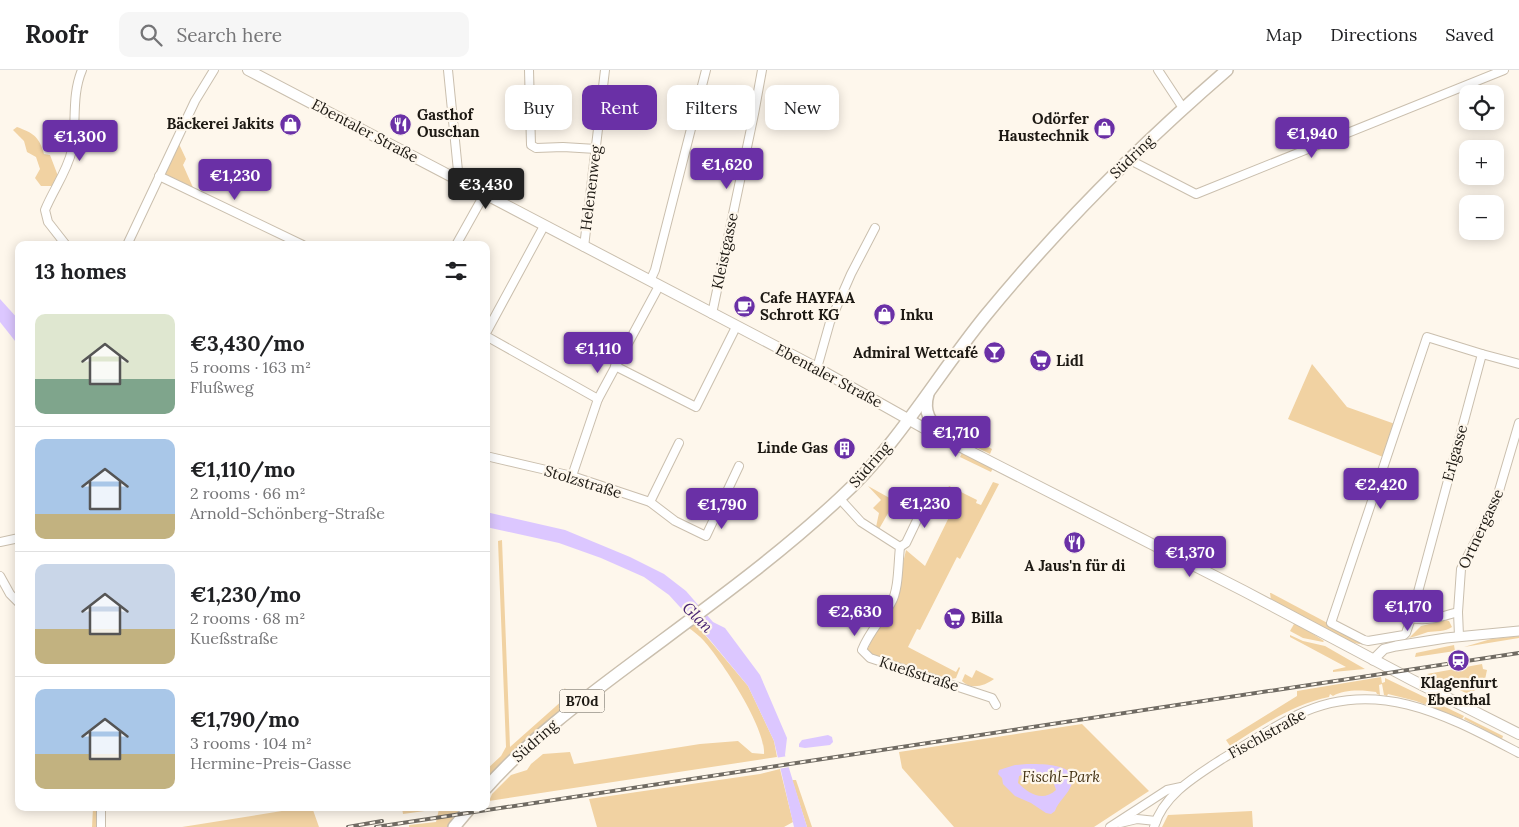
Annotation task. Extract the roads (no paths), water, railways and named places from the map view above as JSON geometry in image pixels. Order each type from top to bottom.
[{"type":"main road","name":"Ebentaler Straße","points":[[248,70],[817,368],[946,439],[1519,734]]},
{"type":"main road","name":"Südring","points":[[490,784],[533,742],[576,705],[711,605],[785,547],[840,499],[871,467],[985,316],[1015,280],[1128,160],[1227,70]]},
{"type":"main road","points":[[930,388],[925,403],[926,412],[933,424],[946,439]]},
{"type":"main road","points":[[454,827],[467,811]]},
{"type":"street","points":[[63,241],[48,222],[45,210],[68,164],[72,148],[75,97],[82,70]]},
{"type":"street","points":[[129,241],[195,101],[214,70]]},
{"type":"street","points":[[448,70],[459,181]]},
{"type":"street","points":[[529,70],[531,145],[536,148],[596,149]]},
{"type":"street","name":"Helenenweg","points":[[584,247],[605,70]]},
{"type":"street","points":[[572,476],[598,399],[654,283],[654,270],[706,70]]},
{"type":"street","name":"Kleistgasse","points":[[712,314],[762,70]]},
{"type":"street","points":[[1158,70],[1183,108]]},
{"type":"street","points":[[1128,160],[1196,194],[1501,71]]},
{"type":"street","points":[[159,176],[295,241]]},
{"type":"street","points":[[458,241],[484,194]]},
{"type":"street","points":[[490,327],[544,226]]},
{"type":"street","points":[[817,368],[830,322],[851,274],[875,228]]},
{"type":"street","points":[[615,366],[696,407],[736,327]]},
{"type":"street","points":[[490,336],[598,399]]},
{"type":"street","points":[[1458,612],[1427,619],[1411,618],[1404,635],[1368,641],[1332,623],[1427,337],[1519,364]]},
{"type":"street","name":"Erlgasse","points":[[1411,618],[1482,354]]},
{"type":"street","name":"Ortnergasse","points":[[1460,636],[1458,612],[1460,569],[1496,501],[1519,423]]},
{"type":"street","points":[[650,502],[679,443]]},
{"type":"street","name":"Stolzstraße","points":[[490,457],[572,476],[650,502],[675,521],[706,536],[739,466]]},
{"type":"street","name":"Kueßstraße","points":[[929,495],[906,543],[900,548],[895,594],[892,602],[866,638],[862,650],[870,658],[992,698],[996,706]]},
{"type":"street","points":[[840,499],[861,522],[900,548]]},
{"type":"street","points":[[0,542],[15,539]]},
{"type":"street","points":[[0,576],[15,599]]},
{"type":"street","points":[[1373,660],[1387,648],[1460,636],[1519,631]]},
{"type":"street","name":"Fischlstraße","points":[[1155,824],[1167,801],[1182,787],[1267,731],[1298,714],[1314,708],[1350,700],[1376,698],[1407,703],[1477,731],[1519,753]]},
{"type":"street","points":[[1112,826],[1167,790],[1182,787]]},
{"type":"street","points":[[100,827],[101,811]]},
{"type":"street","points":[[1112,826],[1137,819],[1155,824]]},
{"type":"water","points":[[0,299],[15,316],[15,341],[0,322]]},
{"type":"water","name":"Glan","points":[[490,513],[565,530],[630,557],[664,574],[686,591],[713,622],[725,628],[760,675],[787,738],[785,755],[807,827],[794,827],[774,741],[748,686],[710,640],[669,595],[644,577],[601,558],[559,543],[490,528]]},
{"type":"water","points":[[828,735],[832,737],[833,742],[830,745],[799,747],[802,740]]},
{"type":"water","points":[[1015,765],[1050,765],[1066,769],[1071,774],[1070,788],[1055,811],[1051,814],[1046,813],[1031,803],[1015,796],[1003,784],[1002,778],[998,774],[999,770]],"holes":[[[1028,773],[1046,777],[1052,782],[1056,790],[1046,796],[1031,793],[1018,783],[1019,776]]]},
{"type":"railway","points":[[490,810],[1519,653]]},
{"type":"railway","points":[[376,827],[481,811]]},
{"type":"railway","points":[[348,827],[382,821]]},
{"type":"place","name":"Bäckerei Jakits","points":[[290,124]]},
{"type":"place","name":"Gasthof Ouschan","points":[[401,124]]},
{"type":"place","name":"Odörfer Haustechnik","points":[[1105,128]]},
{"type":"place","name":"Cafe HAYFAA Schrott KG","points":[[744,307]]},
{"type":"place","name":"Inku","points":[[884,315]]},
{"type":"place","name":"Admiral Wettcafé","points":[[994,353]]},
{"type":"place","name":"Lidl","points":[[1040,361]]},
{"type":"place","name":"Linde Gas","points":[[844,448]]},
{"type":"place","name":"A Jaus'n für di","points":[[1075,543]]},
{"type":"place","name":"Billa","points":[[955,618]]},
{"type":"place","name":"Klagenfurt Ebenthal","points":[[1459,660]]},
{"type":"park label","name":"Fischl-Park","points":[[1061,777]]}]
